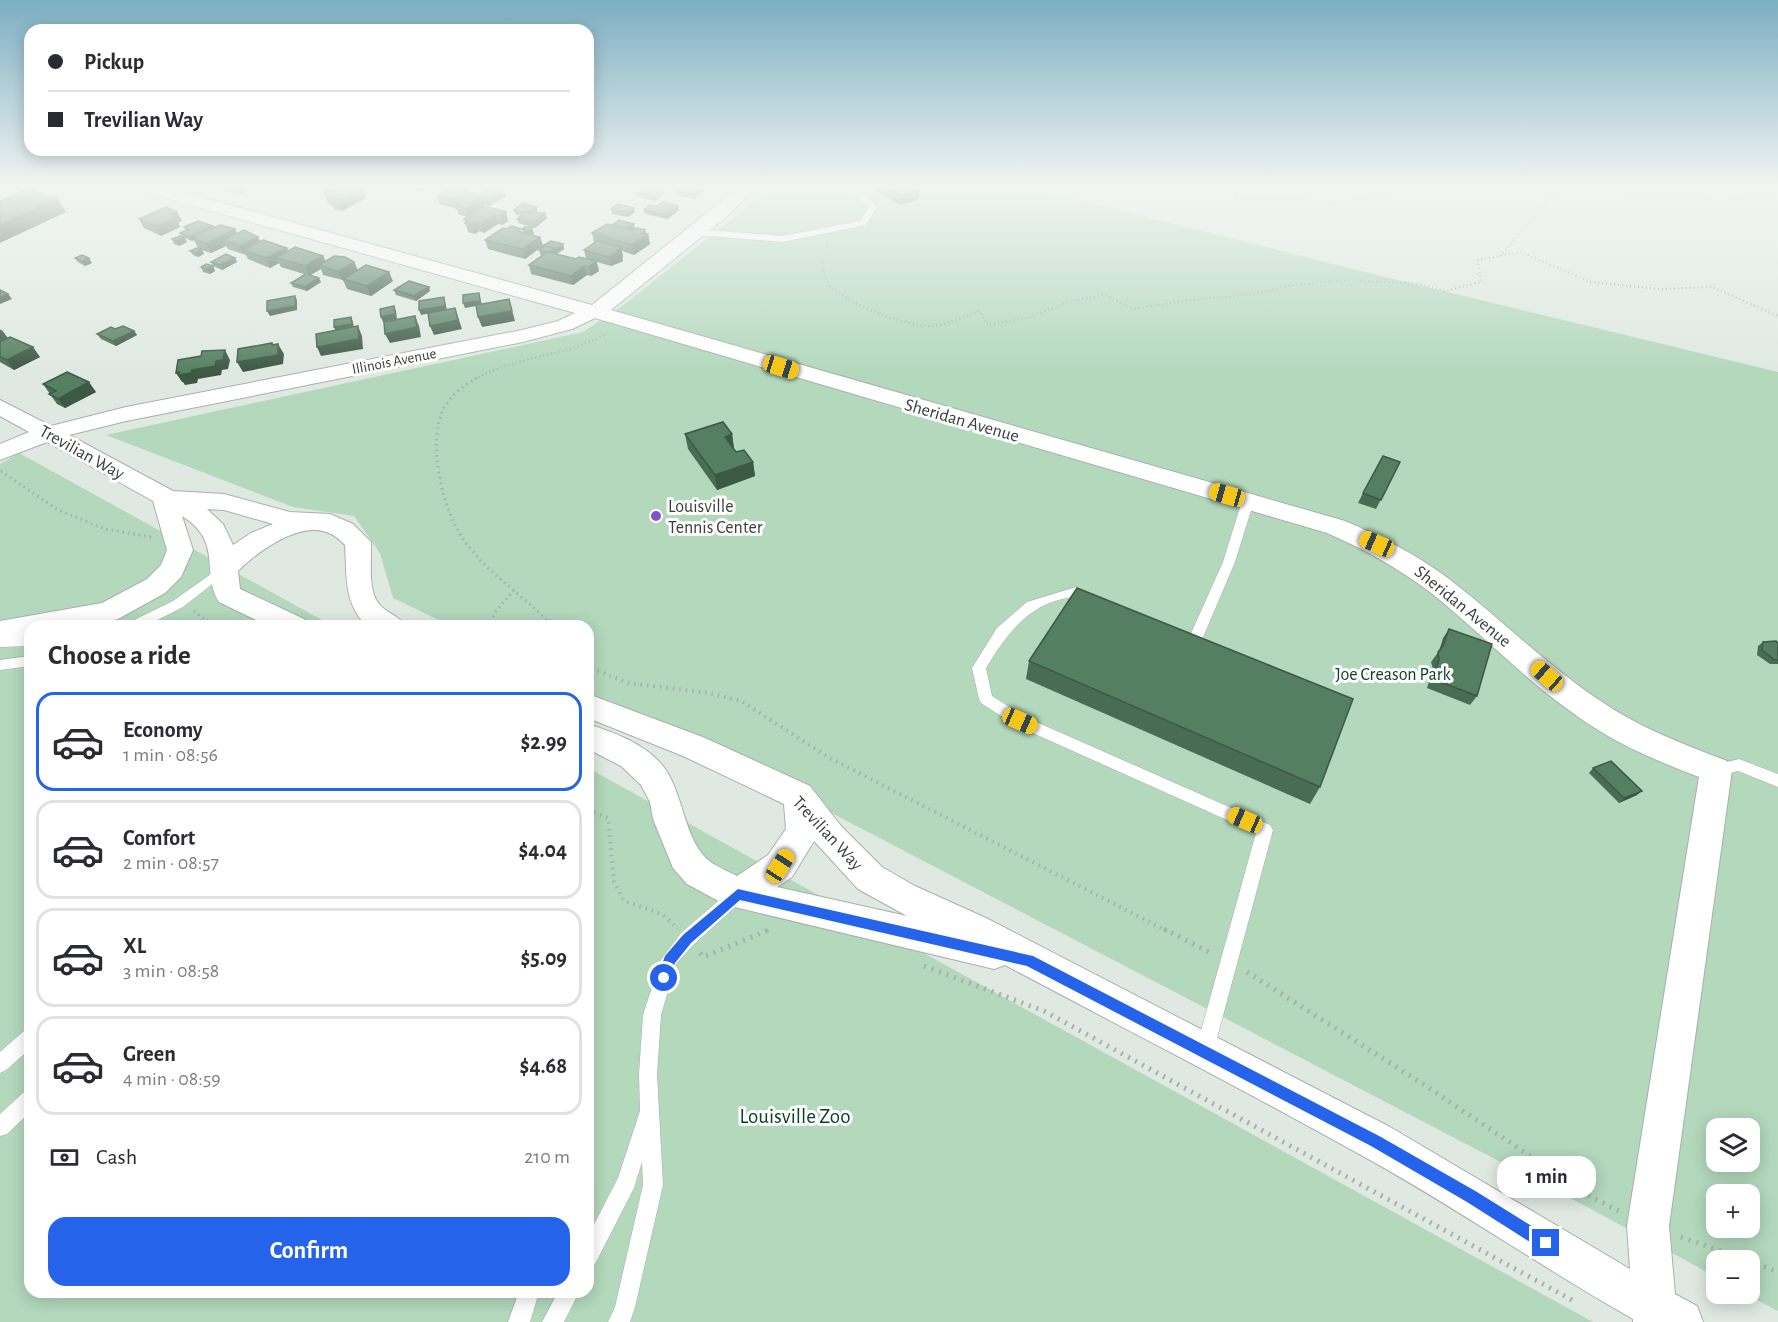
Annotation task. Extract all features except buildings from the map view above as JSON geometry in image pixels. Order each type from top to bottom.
[{"type":"street","name":"Sheridan Avenue","points":[[371,250],[1336,527],[1394,553],[1450,592],[1563,690],[1586,707],[1634,737],[1716,770]]},
{"type":"street","name":"Illinois Avenue","points":[[0,453],[46,434],[138,412],[565,326],[594,312],[623,292],[674,250]]},
{"type":"street","name":"Trevilian Way","points":[[0,406],[46,434],[164,497],[190,508],[206,519],[217,533],[225,568],[224,582],[229,595],[281,620]]},
{"type":"street","name":"Trevilian Way","points":[[164,497],[224,502],[290,520],[330,524],[344,530],[358,542],[361,562],[359,594],[377,620]]},
{"type":"street","points":[[64,620],[108,612],[156,586],[172,570],[180,550],[164,497]]},
{"type":"street","name":"Trevilian Way","points":[[225,568],[260,537],[308,522]]},
{"type":"street","points":[[0,631],[24,627]]},
{"type":"street","name":"Trevilian Way","points":[[594,708],[694,747],[799,796],[829,836],[870,878],[1376,1142],[1472,1197],[1664,1317]]},
{"type":"street","name":"Trevilian Way","points":[[594,738],[632,757],[652,776],[666,801],[669,819],[685,857],[699,873],[738,894],[1028,960]]},
{"type":"street","points":[[1664,1317],[1648,1226],[1716,770]]},
{"type":"street","points":[[738,894],[780,866],[802,831],[799,796]]},
{"type":"lane","points":[[1196,638],[1229,562],[1248,501]]},
{"type":"lane","points":[[147,620],[178,604],[225,568]]},
{"type":"lane","points":[[1109,604],[1076,592],[1032,604],[1002,631],[979,668],[986,699],[1020,721],[1265,830],[1204,1051]]},
{"type":"lane","points":[[0,642],[24,641]]},
{"type":"lane","points":[[0,665],[24,663]]},
{"type":"lane","points":[[1716,770],[1739,765],[1778,781]]},
{"type":"lane","points":[[619,1322],[625,1307],[653,1185],[648,1074],[652,1015],[669,960],[687,939],[738,894]]},
{"type":"lane","points":[[0,1064],[24,1042]]},
{"type":"lane","points":[[0,1127],[24,1105]]},
{"type":"lane","points":[[594,1245],[627,1181],[650,1107]]},
{"type":"lane","points":[[519,1322],[528,1298]]},
{"type":"lane","points":[[553,1322],[566,1298]]},
{"type":"path","points":[[825,250],[822,261],[828,283],[841,295],[876,312],[930,326],[979,311],[988,326],[1030,317],[1071,301],[1105,295],[1133,309],[1190,300],[1247,295],[1294,285],[1347,280],[1417,284],[1445,291],[1481,282],[1478,260],[1521,252],[1591,282],[1660,289],[1712,287],[1778,316]]},
{"type":"path","points":[[1500,256],[1506,250]]},
{"type":"path","points":[[546,620],[482,562],[463,540],[448,507],[439,470],[434,434],[440,413],[466,384],[488,372],[601,337],[622,320]]},
{"type":"path","points":[[0,470],[58,510],[105,529],[155,538],[159,542],[177,536]]},
{"type":"path","points":[[492,620],[495,612],[514,590]]},
{"type":"path","points":[[178,604],[198,613],[206,620]]},
{"type":"path","points":[[594,668],[628,683],[709,693],[741,701],[828,757],[1276,988],[1591,1197],[1648,1226],[1716,1250]]},
{"type":"path","points":[[594,812],[608,818],[614,882],[624,901],[662,914],[704,957],[770,929],[780,931]]},
{"type":"path","points":[[921,965],[1044,1011],[1582,1305]]},
{"type":"path","points":[[1760,1266],[1778,1272]]},
{"type":"green space","name":"Joe Creason Park","points":[[693,250],[1276,250],[1778,372],[1778,1311],[1760,1301],[1760,1250],[1706,1250],[1706,1272],[1589,1208],[799,796],[594,696],[594,620],[439,620],[393,598],[380,553],[354,516],[293,507],[106,435],[583,332],[625,304]]},
{"type":"green space","name":"Louisville Zoo","points":[[19,453],[322,620],[24,620],[24,1298],[594,1298],[594,771],[1593,1322],[0,1322],[0,464]]},
{"type":"place","name":"Louisville Tennis Center","points":[[656,516]]},
{"type":"route","points":[[664,978],[669,960],[687,939],[738,894],[1028,960],[1376,1142],[1546,1243]]}]
